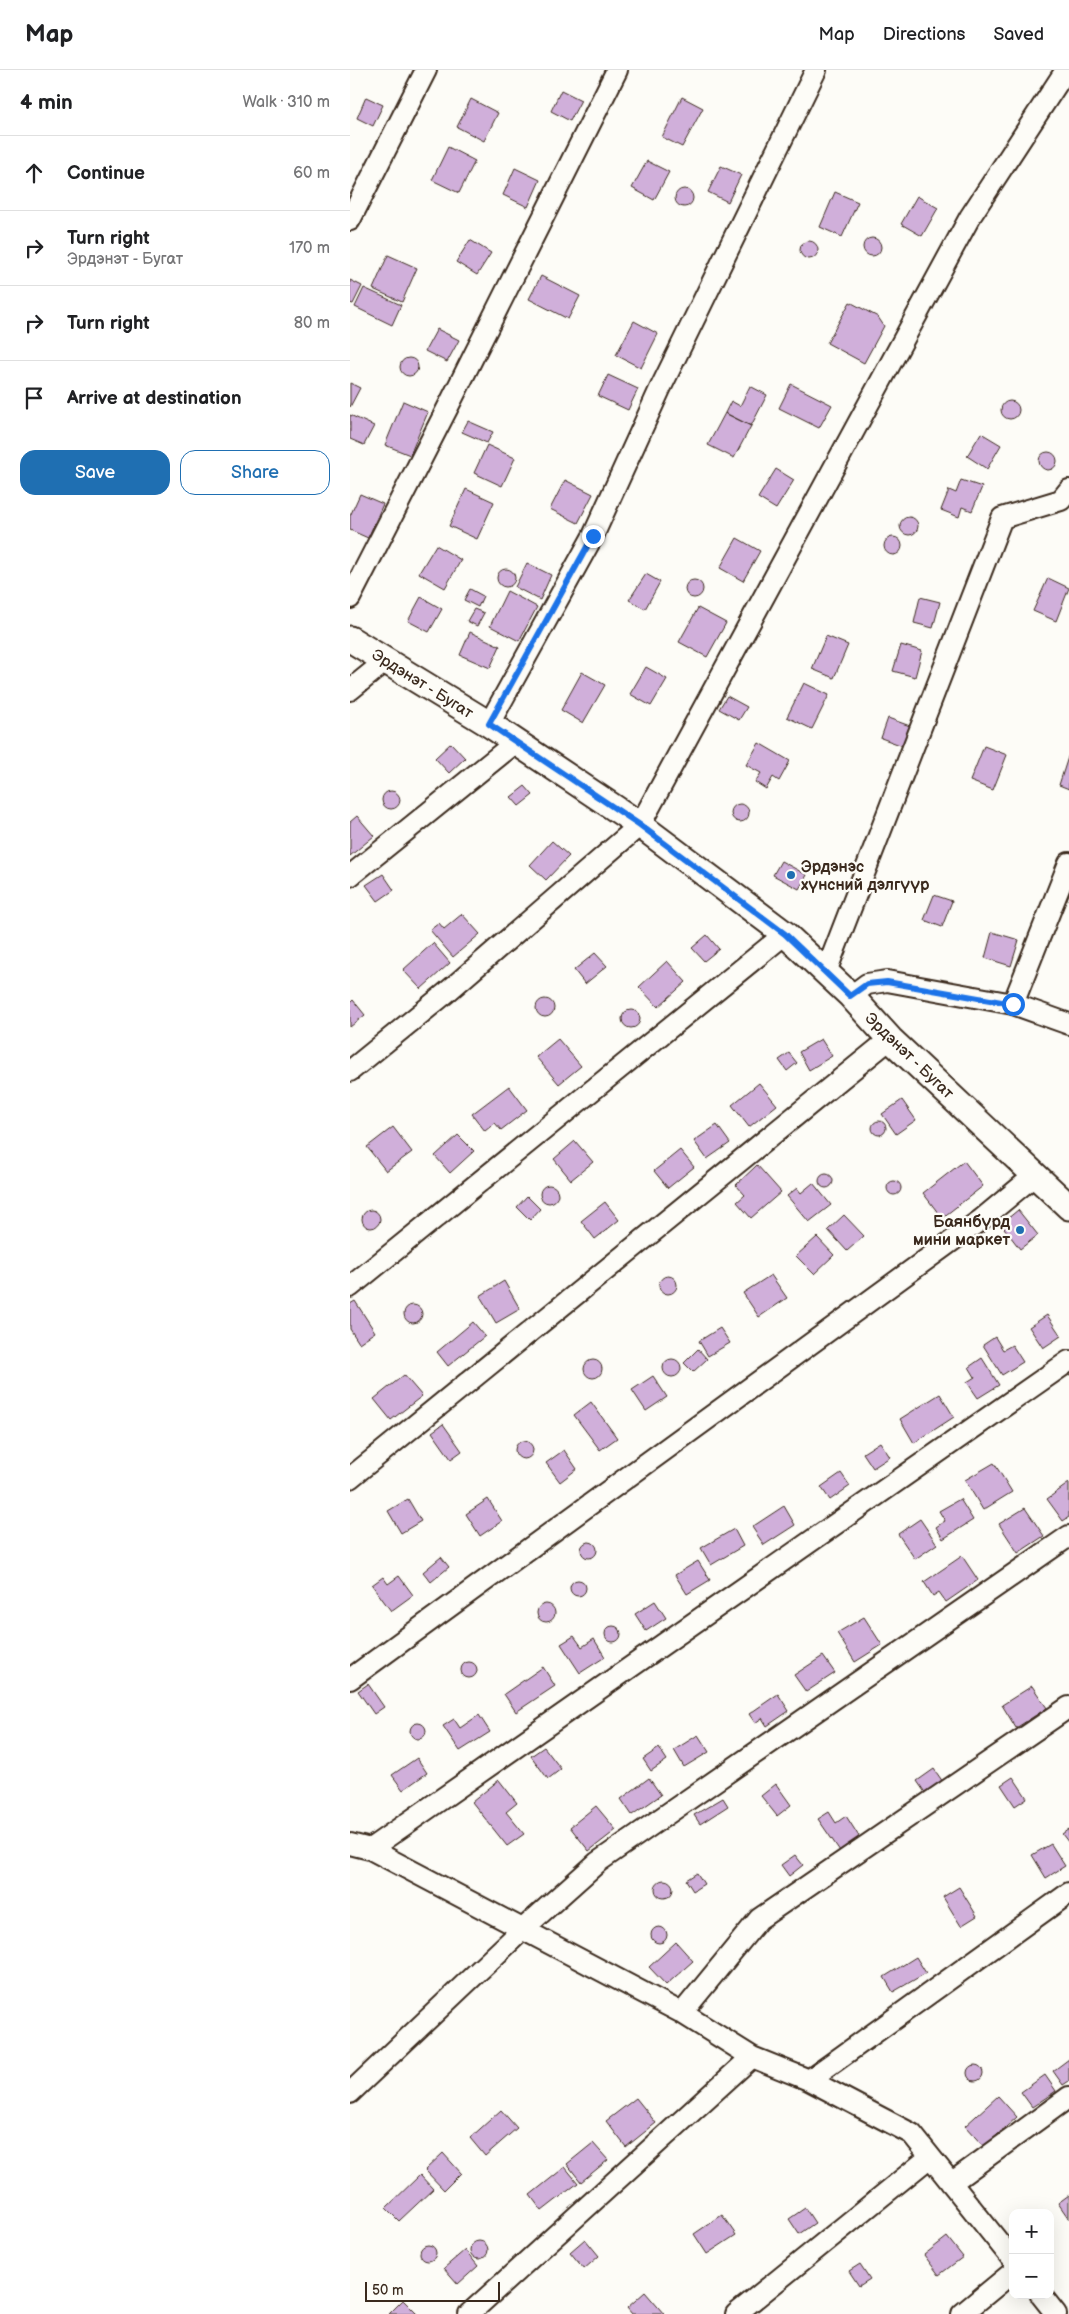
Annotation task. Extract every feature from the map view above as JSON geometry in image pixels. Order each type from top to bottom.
[{"type":"street","points":[[350,220],[426,70]]},
{"type":"street","points":[[350,598],[452,400],[617,70]]},
{"type":"street","points":[[489,724],[593,536],[664,380],[816,70]]},
{"type":"street","points":[[350,1071],[446,993],[640,825],[970,218],[1066,70]]},
{"type":"street","points":[[826,972],[1002,518],[1061,500],[1069,490]]},
{"type":"street","name":"Эрдэнэт - Бугат","points":[[350,639],[489,724],[640,825],[785,934],[826,972],[890,1039],[1069,1207]]},
{"type":"street","points":[[350,690],[386,660]]},
{"type":"street","points":[[350,876],[516,742]]},
{"type":"street","points":[[1013,1004],[1069,863]]},
{"type":"street","points":[[350,1287],[785,934]]},
{"type":"street","points":[[850,996],[867,984],[887,982],[1013,1004],[1069,1024]]},
{"type":"street","points":[[350,1478],[890,1039]]},
{"type":"street","points":[[350,1679],[982,1219],[1034,1175]]},
{"type":"street","points":[[370,1849],[1069,1361]]},
{"type":"street","points":[[350,2093],[523,1929],[598,1862],[1069,1536]]},
{"type":"street","points":[[682,2013],[759,1919],[1069,1707]]},
{"type":"street","points":[[350,1844],[370,1849],[682,2013],[752,2058],[809,2080],[912,2134],[1009,2255]]},
{"type":"street","points":[[809,2080],[1069,1894]]},
{"type":"street","points":[[469,2314],[752,2058]]},
{"type":"street","points":[[951,2183],[1069,2097]]},
{"type":"street","points":[[736,2314],[930,2157]]},
{"type":"street","points":[[962,2314],[1009,2275]]},
{"type":"street","points":[[1044,2299],[1056,2314]]},
{"type":"building","points":[[561,90],[581,100],[570,121],[551,111]]},
{"type":"building","points":[[366,97],[383,105],[373,126],[357,118]]},
{"type":"building","points":[[682,97],[703,108],[682,147],[662,137]]},
{"type":"building","points":[[471,99],[498,113],[484,141],[457,127]]},
{"type":"building","points":[[448,147],[475,161],[459,193],[432,180]]},
{"type":"building","points":[[647,161],[669,172],[654,200],[632,188]]},
{"type":"building","points":[[721,166],[741,175],[728,202],[708,192]]},
{"type":"building","points":[[515,168],[540,180],[528,207],[503,195]]},
{"type":"building","points":[[684,189],[690,192],[693,198],[690,204],[684,207],[678,204],[675,198],[678,192]]},
{"type":"building","points":[[835,192],[858,202],[842,237],[820,227]]},
{"type":"building","points":[[917,196],[938,208],[922,236],[901,224]]},
{"type":"building","points":[[872,238],[878,241],[881,247],[878,253],[872,256],[866,253],[863,247],[866,241]]},
{"type":"building","points":[[470,240],[491,253],[477,275],[456,262]]},
{"type":"building","points":[[809,241],[815,244],[818,250],[815,256],[809,259],[803,256],[800,250],[803,244]]},
{"type":"building","points":[[388,255],[417,268],[402,302],[373,289]]},
{"type":"building","points":[[541,276],[580,296],[568,319],[529,299]]},
{"type":"building","points":[[350,280],[362,286],[353,304],[350,303]]},
{"type":"building","points":[[364,288],[401,305],[392,325],[355,307]]},
{"type":"building","points":[[850,302],[878,317],[884,326],[864,363],[827,343]]},
{"type":"building","points":[[634,321],[658,334],[641,368],[616,355]]},
{"type":"building","points":[[437,329],[459,340],[447,362],[425,351]]},
{"type":"building","points":[[409,358],[415,361],[418,367],[415,373],[409,376],[403,373],[400,367],[403,361]]},
{"type":"building","points":[[608,375],[638,389],[628,410],[598,396]]},
{"type":"building","points":[[350,383],[360,388],[350,407]]},
{"type":"building","points":[[791,384],[832,405],[819,428],[779,408]]},
{"type":"building","points":[[750,386],[767,395],[751,426],[725,413],[731,401],[740,406]]},
{"type":"building","points":[[403,401],[428,412],[410,455],[385,445]]},
{"type":"building","points":[[1010,401],[1016,404],[1019,410],[1016,416],[1010,419],[1004,416],[1001,410],[1004,404]]},
{"type":"building","points":[[725,413],[751,426],[734,458],[708,445]]},
{"type":"building","points":[[350,415],[374,426],[364,445],[350,439]]},
{"type":"building","points":[[468,421],[493,432],[487,443],[462,432]]},
{"type":"building","points":[[981,433],[1001,445],[987,469],[967,456]]},
{"type":"building","points":[[487,445],[515,458],[502,486],[474,473]]},
{"type":"building","points":[[1048,452],[1054,455],[1057,461],[1054,467],[1048,470],[1042,467],[1039,461],[1042,455]]},
{"type":"building","points":[[776,469],[794,480],[776,509],[758,498]]},
{"type":"building","points":[[565,480],[593,494],[578,523],[550,509]]},
{"type":"building","points":[[961,480],[982,487],[972,511],[962,507],[959,517],[941,510],[949,490],[956,493]]},
{"type":"building","points":[[466,489],[494,502],[477,539],[449,526]]},
{"type":"building","points":[[360,494],[383,504],[368,538],[350,530],[350,516]]},
{"type":"building","points":[[909,517],[915,520],[918,526],[915,532],[909,535],[903,532],[900,526],[903,520]]},
{"type":"building","points":[[893,537],[899,540],[902,546],[899,552],[893,555],[887,552],[884,546],[887,540]]},
{"type":"building","points":[[737,538],[760,551],[743,581],[720,568]]},
{"type":"building","points":[[436,545],[461,560],[445,588],[419,573]]},
{"type":"building","points":[[527,563],[551,575],[540,600],[515,587]]},
{"type":"building","points":[[506,569],[512,572],[515,578],[512,584],[506,587],[500,584],[497,578],[500,572]]},
{"type":"building","points":[[646,574],[660,582],[645,609],[629,600]]},
{"type":"building","points":[[1048,578],[1069,588],[1056,621],[1033,611]]},
{"type":"building","points":[[694,580],[700,583],[703,589],[700,595],[694,598],[688,595],[685,589],[688,583]]},
{"type":"building","points":[[470,589],[483,596],[478,607],[464,600]]},
{"type":"building","points":[[507,591],[537,607],[519,641],[490,626]]},
{"type":"building","points":[[421,597],[442,609],[429,632],[408,621]]},
{"type":"building","points":[[920,597],[940,602],[933,628],[914,623]]},
{"type":"building","points":[[698,608],[726,623],[707,657],[679,642]]},
{"type":"building","points":[[474,609],[484,613],[477,626],[467,621]]},
{"type":"building","points":[[470,632],[500,646],[490,668],[460,655]]},
{"type":"building","points":[[826,636],[848,645],[834,678],[812,669]]},
{"type":"building","points":[[901,645],[922,651],[915,677],[893,671]]},
{"type":"building","points":[[646,667],[667,679],[651,706],[630,694]]},
{"type":"building","points":[[582,672],[605,685],[583,723],[561,710]]},
{"type":"building","points":[[804,683],[829,695],[812,729],[787,717]]},
{"type":"building","points":[[727,696],[747,707],[739,720],[719,709]]},
{"type":"building","points":[[888,718],[910,726],[903,746],[881,738]]},
{"type":"building","points":[[451,743],[465,758],[449,773],[435,758]]},
{"type":"building","points":[[759,743],[790,761],[779,781],[773,777],[766,789],[755,782],[761,773],[746,765]]},
{"type":"building","points":[[984,746],[1007,755],[993,790],[970,781]]},
{"type":"building","points":[[1069,754],[1069,789],[1059,785]]},
{"type":"building","points":[[525,786],[533,795],[519,806],[511,797]]},
{"type":"building","points":[[391,791],[397,794],[400,800],[397,806],[391,809],[385,806],[382,800],[385,794]]},
{"type":"building","points":[[740,804],[746,807],[749,813],[746,819],[740,822],[734,819],[731,813],[734,807]]},
{"type":"building","points":[[357,816],[374,836],[350,856],[350,822]]},
{"type":"building","points":[[552,841],[569,856],[546,880],[530,865]]},
{"type":"building","points":[[781,861],[807,875],[799,889],[773,875]]},
{"type":"building","points":[[383,874],[394,890],[378,901],[366,885]]},
{"type":"building","points":[[934,895],[952,901],[942,927],[924,920]]},
{"type":"building","points":[[462,914],[480,934],[453,957],[430,930],[439,923],[444,929]]},
{"type":"building","points":[[992,932],[1019,940],[1011,966],[985,958]]},
{"type":"building","points":[[707,935],[719,949],[704,961],[692,948]]},
{"type":"building","points":[[433,943],[450,963],[421,989],[403,970]]},
{"type":"building","points":[[595,953],[607,966],[585,984],[574,970]]},
{"type":"building","points":[[667,961],[686,982],[658,1007],[639,987]]},
{"type":"building","points":[[545,999],[551,1002],[554,1008],[551,1014],[545,1017],[539,1014],[536,1008],[539,1002]]},
{"type":"building","points":[[353,1000],[365,1015],[350,1027],[350,1003]]},
{"type":"building","points":[[631,1010],[637,1013],[640,1019],[637,1025],[631,1028],[625,1025],[622,1019],[625,1013]]},
{"type":"building","points":[[558,1039],[581,1066],[559,1084],[536,1057]]},
{"type":"building","points":[[821,1039],[832,1056],[809,1070],[799,1052]]},
{"type":"building","points":[[789,1053],[797,1063],[787,1071],[779,1060]]},
{"type":"building","points":[[759,1083],[777,1105],[749,1127],[732,1105]]},
{"type":"building","points":[[509,1086],[527,1110],[501,1130],[495,1123],[485,1131],[472,1114]]},
{"type":"building","points":[[902,1100],[916,1120],[896,1134],[882,1114]]},
{"type":"building","points":[[876,1121],[882,1121],[886,1128],[882,1135],[876,1135],[872,1131],[872,1125]]},
{"type":"building","points":[[717,1125],[730,1143],[707,1159],[694,1141]]},
{"type":"building","points":[[393,1127],[412,1152],[386,1171],[367,1147]]},
{"type":"building","points":[[458,1135],[474,1151],[450,1173],[435,1156]]},
{"type":"building","points":[[575,1141],[593,1162],[571,1180],[554,1159]]},
{"type":"building","points":[[680,1150],[694,1167],[668,1188],[654,1171]]},
{"type":"building","points":[[964,1161],[983,1186],[942,1218],[923,1193]]},
{"type":"building","points":[[757,1165],[781,1192],[751,1218],[737,1202],[745,1195],[736,1185]]},
{"type":"building","points":[[823,1174],[829,1174],[833,1181],[829,1188],[823,1188],[819,1184],[819,1178]]},
{"type":"building","points":[[891,1181],[897,1181],[901,1188],[897,1195],[891,1195],[887,1191],[887,1185]]},
{"type":"building","points":[[813,1183],[831,1205],[809,1222],[787,1196],[797,1188],[801,1193]]},
{"type":"building","points":[[549,1185],[555,1188],[558,1194],[555,1200],[549,1203],[543,1200],[540,1194],[543,1188]]},
{"type":"building","points":[[527,1196],[540,1209],[530,1220],[517,1207]]},
{"type":"building","points":[[605,1202],[619,1220],[595,1239],[581,1221]]},
{"type":"building","points":[[371,1210],[377,1213],[380,1219],[377,1225],[371,1228],[365,1225],[362,1219],[365,1213]]},
{"type":"building","name":"Баянбүрд мини маркет","points":[[1018,1210],[1038,1235],[1020,1249],[1001,1224]]},
{"type":"building","points":[[844,1215],[864,1236],[847,1251],[828,1230]]},
{"type":"building","points":[[817,1237],[834,1255],[814,1274],[796,1256]]},
{"type":"building","points":[[771,1275],[787,1298],[759,1317],[743,1293]]},
{"type":"building","points":[[664,1276],[672,1276],[677,1281],[675,1292],[664,1294],[659,1289],[659,1281]]},
{"type":"building","points":[[504,1281],[520,1309],[496,1323],[480,1296]]},
{"type":"building","points":[[355,1301],[375,1332],[359,1343],[350,1329],[350,1304]]},
{"type":"building","points":[[413,1305],[419,1308],[422,1314],[419,1320],[413,1323],[407,1320],[404,1314],[407,1308]]},
{"type":"building","points":[[1047,1315],[1061,1336],[1043,1348],[1029,1327]]},
{"type":"building","points":[[473,1322],[485,1336],[448,1366],[437,1352]]},
{"type":"building","points":[[720,1328],[730,1343],[708,1356],[699,1341]]},
{"type":"building","points":[[995,1337],[1003,1350],[1012,1345],[1023,1362],[1002,1375],[983,1345]]},
{"type":"building","points":[[698,1349],[707,1359],[693,1372],[684,1363]]},
{"type":"building","points":[[982,1358],[999,1385],[978,1398],[967,1382],[975,1377],[969,1367]]},
{"type":"building","points":[[672,1359],[678,1362],[681,1368],[678,1374],[672,1377],[666,1374],[663,1368],[666,1362]]},
{"type":"building","points":[[589,1360],[597,1360],[602,1365],[600,1376],[589,1378],[584,1373],[584,1365]]},
{"type":"building","points":[[404,1375],[422,1396],[391,1420],[374,1399]]},
{"type":"building","points":[[653,1376],[667,1397],[646,1411],[632,1390]]},
{"type":"building","points":[[940,1394],[954,1417],[914,1443],[900,1419]]},
{"type":"building","points":[[591,1402],[617,1438],[600,1450],[574,1415]]},
{"type":"building","points":[[443,1424],[462,1451],[451,1459],[432,1432]]},
{"type":"building","points":[[524,1441],[530,1444],[533,1450],[530,1456],[524,1459],[518,1456],[515,1450],[518,1444]]},
{"type":"building","points":[[880,1442],[890,1457],[873,1468],[863,1453]]},
{"type":"building","points":[[564,1450],[577,1469],[560,1482],[546,1463]]},
{"type":"building","points":[[994,1463],[1012,1492],[983,1510],[965,1480]]},
{"type":"building","points":[[841,1473],[850,1486],[830,1500],[821,1487]]},
{"type":"building","points":[[1069,1483],[1069,1517],[1063,1521],[1047,1499]]},
{"type":"building","points":[[408,1499],[421,1521],[401,1533],[388,1511]]},
{"type":"building","points":[[488,1499],[502,1521],[480,1536],[466,1514]]},
{"type":"building","points":[[960,1499],[973,1520],[943,1539],[936,1527],[945,1521],[939,1511]]},
{"type":"building","points":[[784,1506],[795,1525],[764,1545],[752,1527]]},
{"type":"building","points":[[1025,1508],[1044,1536],[1018,1553],[999,1524]]},
{"type":"building","points":[[920,1519],[937,1544],[915,1559],[898,1534]]},
{"type":"building","points":[[734,1529],[743,1546],[711,1565],[701,1548]]},
{"type":"building","points":[[589,1542],[595,1544],[597,1550],[595,1556],[589,1558],[583,1556],[581,1550],[583,1544]]},
{"type":"building","points":[[962,1556],[978,1580],[946,1602],[939,1592],[933,1596],[924,1582]]},
{"type":"building","points":[[441,1557],[449,1567],[431,1582],[423,1572]]},
{"type":"building","points":[[698,1561],[710,1580],[687,1594],[675,1575]]},
{"type":"building","points":[[399,1576],[413,1595],[391,1611],[372,1585],[383,1577],[388,1584]]},
{"type":"building","points":[[578,1580],[584,1582],[586,1588],[584,1594],[578,1596],[572,1594],[570,1588],[572,1582]]},
{"type":"building","points":[[655,1601],[666,1618],[646,1631],[635,1614]]},
{"type":"building","points":[[546,1604],[552,1607],[555,1613],[552,1619],[546,1622],[540,1619],[537,1613],[540,1607]]},
{"type":"building","points":[[864,1617],[882,1645],[855,1662],[837,1633]]},
{"type":"building","points":[[610,1626],[616,1626],[621,1631],[619,1640],[610,1642],[605,1637],[605,1631]]},
{"type":"building","points":[[574,1636],[582,1647],[594,1639],[605,1657],[580,1673],[561,1644]]},
{"type":"building","points":[[823,1656],[835,1673],[806,1692],[794,1675]]},
{"type":"building","points":[[469,1662],[477,1670],[469,1678],[461,1670]]},
{"type":"building","points":[[543,1667],[555,1686],[516,1712],[504,1694]]},
{"type":"building","points":[[368,1684],[384,1707],[374,1714],[358,1691]]},
{"type":"building","points":[[1032,1686],[1047,1708],[1016,1728],[1002,1705]]},
{"type":"building","points":[[778,1694],[789,1711],[767,1726],[762,1718],[755,1723],[749,1714]]},
{"type":"building","points":[[479,1715],[490,1732],[460,1751],[443,1726],[454,1719],[460,1728]]},
{"type":"building","points":[[418,1723],[424,1725],[426,1731],[424,1737],[418,1739],[412,1737],[410,1731],[412,1725]]},
{"type":"building","points":[[698,1735],[709,1752],[684,1767],[674,1750]]},
{"type":"building","points":[[544,1747],[561,1769],[548,1779],[531,1756]]},
{"type":"building","points":[[659,1748],[667,1760],[651,1771],[643,1759]]},
{"type":"building","points":[[417,1758],[427,1773],[403,1790],[392,1775]]},
{"type":"building","points":[[934,1769],[943,1782],[926,1794],[917,1781]]},
{"type":"building","points":[[1013,1777],[1027,1798],[1015,1806],[1001,1785]]},
{"type":"building","points":[[649,1778],[661,1795],[632,1815],[621,1799]]},
{"type":"building","points":[[499,1780],[517,1803],[506,1812],[524,1834],[507,1846],[472,1802]]},
{"type":"building","points":[[776,1784],[791,1805],[777,1816],[761,1796]]},
{"type":"building","points":[[723,1798],[728,1806],[700,1824],[694,1815]]},
{"type":"building","points":[[596,1806],[616,1830],[589,1851],[570,1827]]},
{"type":"building","points":[[829,1812],[836,1823],[846,1816],[860,1838],[840,1851],[818,1819]]},
{"type":"building","points":[[1069,1829],[1069,1843],[1062,1834]]},
{"type":"building","points":[[1051,1844],[1065,1866],[1046,1878],[1032,1855]]},
{"type":"building","points":[[795,1855],[803,1865],[789,1876],[781,1865]]},
{"type":"building","points":[[697,1873],[704,1884],[693,1891],[686,1880]]},
{"type":"building","points":[[660,1880],[668,1880],[673,1885],[671,1896],[660,1898],[655,1893],[655,1885]]},
{"type":"building","points":[[959,1887],[977,1916],[961,1926],[943,1897]]},
{"type":"building","points":[[659,1927],[667,1935],[659,1943],[651,1935]]},
{"type":"building","points":[[676,1942],[693,1961],[666,1985],[649,1967]]},
{"type":"building","points":[[916,1957],[926,1973],[893,1992],[884,1977]]},
{"type":"building","points":[[1069,2059],[1069,2081],[1063,2085],[1053,2071]]},
{"type":"building","points":[[975,2065],[983,2073],[975,2081],[967,2073]]},
{"type":"building","points":[[1045,2075],[1056,2091],[1032,2107],[1021,2092]]},
{"type":"building","points":[[998,2096],[1017,2117],[984,2147],[965,2126]]},
{"type":"building","points":[[636,2098],[656,2123],[626,2147],[606,2121]]},
{"type":"building","points":[[501,2110],[517,2128],[485,2156],[470,2138]]},
{"type":"building","points":[[593,2143],[608,2160],[581,2182],[567,2164]]},
{"type":"building","points":[[443,2153],[461,2173],[444,2190],[425,2170]]},
{"type":"building","points":[[565,2167],[578,2183],[542,2211],[530,2195]]},
{"type":"building","points":[[420,2175],[433,2189],[399,2221],[386,2208]]},
{"type":"building","points":[[1069,2195],[1069,2219],[1058,2203]]},
{"type":"building","points":[[805,2208],[815,2223],[799,2234],[789,2219]]},
{"type":"building","points":[[722,2215],[736,2235],[707,2254],[694,2234]]},
{"type":"building","points":[[947,2237],[963,2257],[939,2275],[924,2255]]},
{"type":"building","points":[[585,2239],[599,2256],[584,2269],[570,2252]]},
{"type":"building","points":[[475,2241],[483,2241],[488,2246],[486,2257],[475,2259],[470,2254],[470,2246]]},
{"type":"building","points":[[428,2245],[436,2253],[428,2261],[420,2253]]},
{"type":"building","points":[[465,2250],[478,2266],[458,2284],[444,2268]]},
{"type":"building","points":[[860,2264],[870,2279],[859,2286],[849,2271]]},
{"type":"building","points":[[645,2292],[664,2314],[632,2314],[627,2308]]},
{"type":"building","points":[[403,2300],[417,2314],[389,2314]]},
{"type":"place","name":"Эрдэнэс хүнсний дэлгүүр","points":[[791,875]]},
{"type":"place","name":"Баянбүрд мини маркет","points":[[1020,1230]]},
{"type":"route","points":[[593,536],[489,724],[640,825],[785,934],[850,996],[867,984],[887,982],[1013,1004]]}]
